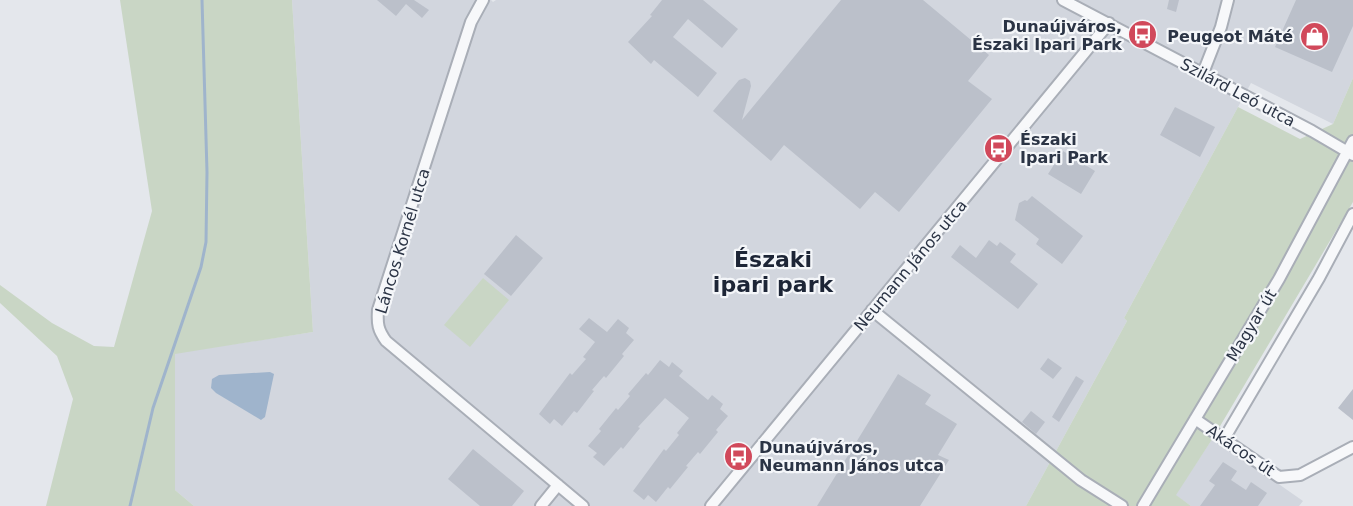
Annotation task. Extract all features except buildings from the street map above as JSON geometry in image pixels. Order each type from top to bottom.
[{"type":"street","name":"Láncos Kornél utca","points":[[483,0],[467,33],[378,310],[377,324],[379,332],[386,341],[583,506]]},
{"type":"street","name":"Szilárd Leó utca","points":[[1063,0],[1352,149]]},
{"type":"street","points":[[1203,73],[1221,27],[1228,0]]},
{"type":"street","name":"Neumann János utca","points":[[711,506],[1109,23]]},
{"type":"street","name":"Magyar út","points":[[1143,506],[1278,279],[1352,149]]},
{"type":"street","points":[[1224,439],[1319,278],[1353,214]]},
{"type":"street","points":[[872,310],[1081,480],[1122,506]]},
{"type":"street","name":"Akácos út","points":[[1196,419],[1279,477],[1300,475],[1353,447]]},
{"type":"street","points":[[540,506],[558,485]]},
{"type":"shaded area","points":[[292,0],[491,0],[493,2],[496,0],[1353,0],[1353,78],[1333,124],[1251,83],[1124,318],[1127,321],[1026,506],[194,506],[175,490],[175,353],[313,332]]},
{"type":"shaded area","points":[[1213,438],[1303,501],[1299,506],[1191,506],[1175,495]]},
{"type":"green space","points":[[120,0],[292,0],[313,332],[175,354],[175,490],[194,506],[46,506],[73,399],[57,356],[0,303],[0,285],[52,323],[94,346],[114,347],[152,211]]},
{"type":"green space","points":[[1353,78],[1353,202],[1213,438],[1176,495],[1191,506],[1026,506],[1127,321],[1124,318],[1238,107],[1300,139],[1333,124]]},
{"type":"green space","points":[[483,278],[509,300],[470,347],[444,325]]},
{"type":"water","points":[[270,372],[274,374],[265,417],[261,420],[211,388],[212,379],[219,375]]},
{"type":"waterway","points":[[130,506],[153,408],[201,267],[206,242],[207,172],[202,0]]},
{"type":"place","name":"Dunaújváros, Északi Ipari Park","points":[[1143,35]]},
{"type":"place","name":"Peugeot Máté","points":[[1314,36]]},
{"type":"place","name":"Északi Ipari Park","points":[[999,148]]},
{"type":"place","name":"Dunaújváros, Neumann János utca","points":[[738,456]]},
{"type":"district","name":"Északi ipari park","points":[[773,272]]}]
